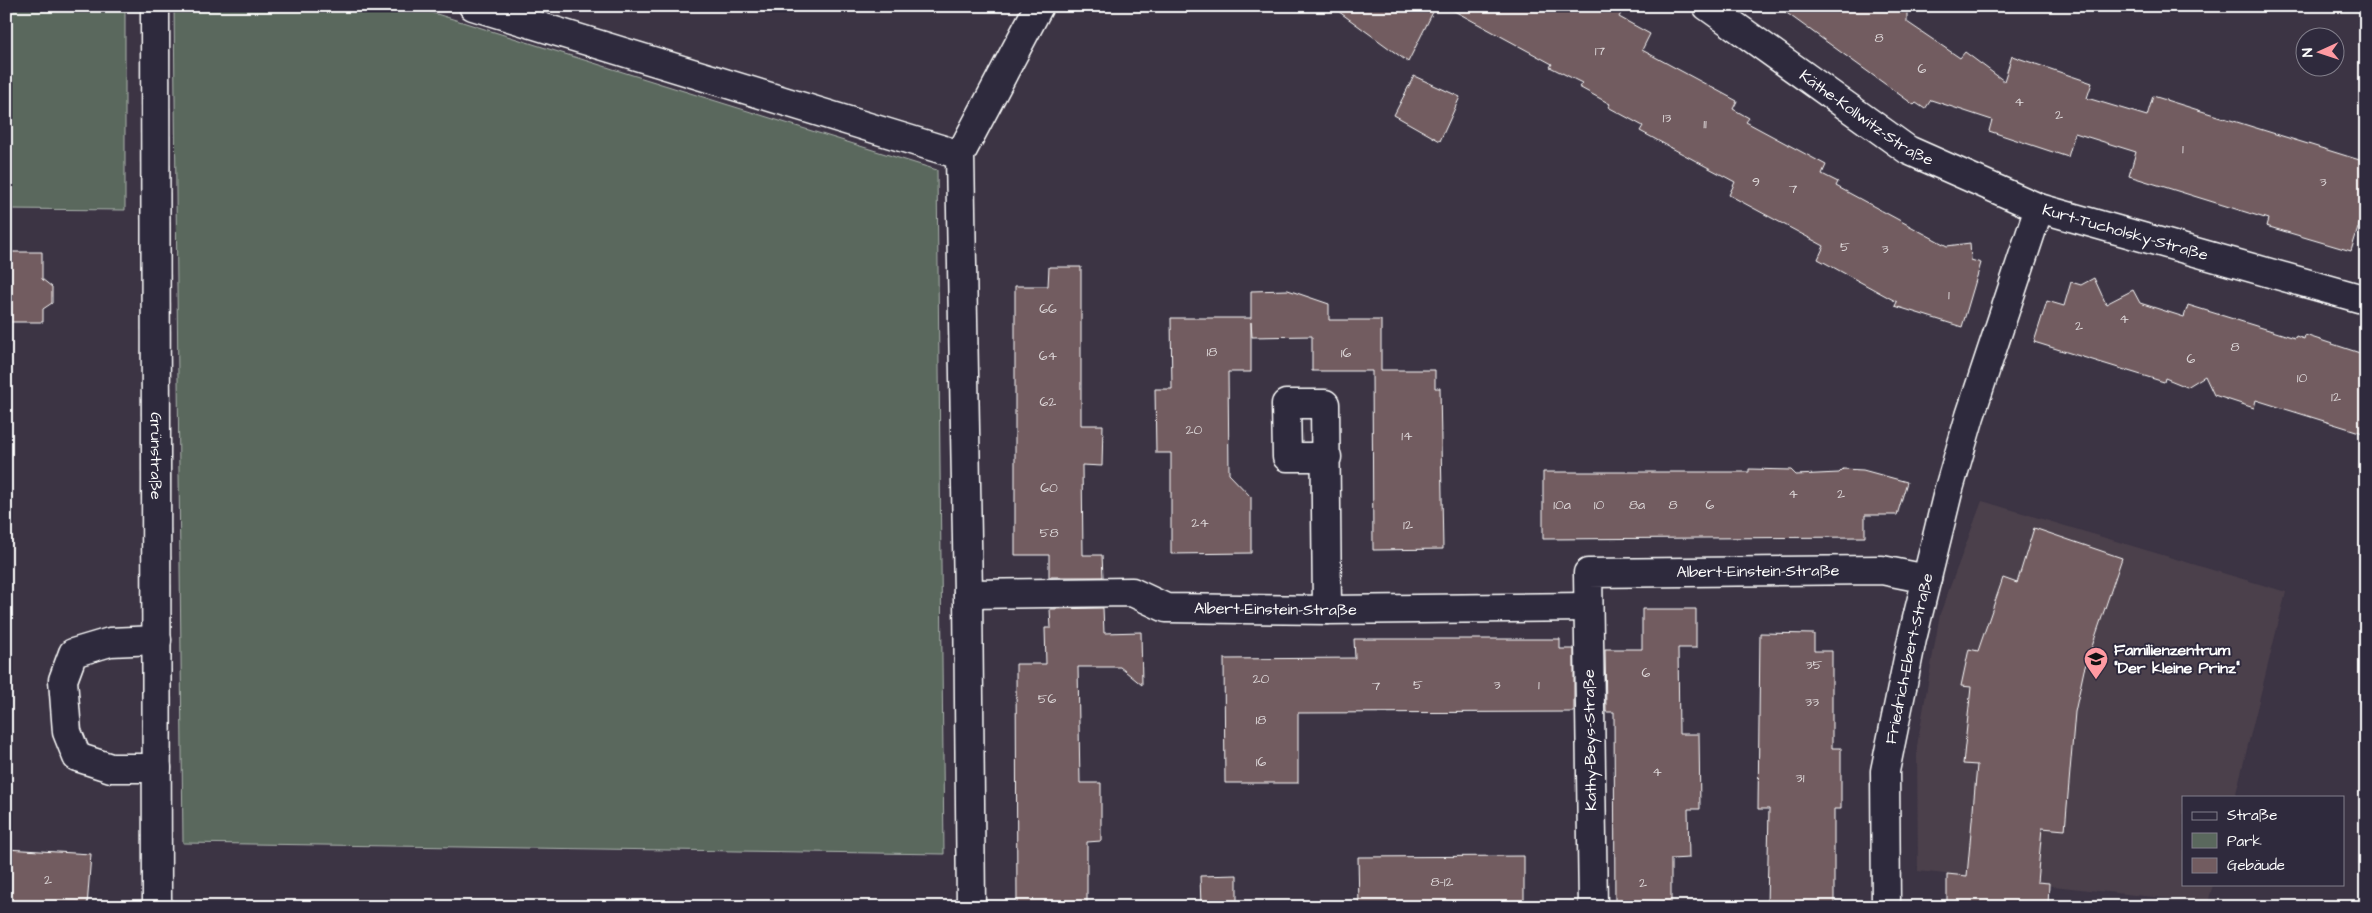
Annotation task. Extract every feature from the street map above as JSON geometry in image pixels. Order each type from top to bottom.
[{"type":"street","name":"Grünstraße","points":[[155,6],[157,907]]},
{"type":"street","points":[[473,6],[960,156]]},
{"type":"street","points":[[971,907],[968,594],[960,156],[1039,6]]},
{"type":"street","name":"Käthe-Kollwitz-Straße","points":[[1707,6],[1908,150],[2039,208]]},
{"type":"street","name":"Kurt-Tucholsky-Straße","points":[[1970,416],[2039,208],[2366,300]]},
{"type":"street","name":"Friedrich-Ebert-Straße","points":[[1886,907],[1886,771],[1926,579],[1970,416]]},
{"type":"street","points":[[1326,457],[1327,610]]},
{"type":"street","name":"Albert-Einstein-Straße","points":[[1588,573],[1882,570],[1926,579]]},
{"type":"street","name":"Kathy-Beys-Straße","points":[[1588,573],[1592,907]]},
{"type":"street","name":"Albert-Einstein-Straße","points":[[968,594],[1132,592],[1166,608],[1327,610],[1588,607]]},
{"type":"street","points":[[157,640],[110,642],[73,653],[63,680],[67,732],[77,757],[111,768],[157,768]]},
{"type":"shaded area","name":"Familienzentrum \"Der kleine Prinz\"","points":[[1982,501],[2286,592],[2235,796],[2182,796],[2182,886],[2212,886],[2208,903],[1918,871],[1917,746],[1940,614]]},
{"type":"green space","points":[[6,6],[125,6],[125,210],[6,209]]},
{"type":"green space","points":[[174,6],[411,6],[937,170],[944,854],[183,843]]},
{"type":"building","points":[[1331,6],[1436,6],[1408,62]]},
{"type":"building","points":[[1445,6],[1625,6],[1619,17],[1650,34],[1642,50],[1737,101],[1733,109],[1749,118],[1746,122],[1826,165],[1822,174],[1838,182],[1836,186],[1947,246],[1970,243],[1971,260],[1981,263],[1962,327],[1895,306],[1897,302],[1818,259],[1824,246],[1729,195],[1735,182],[1640,131],[1643,126],[1608,107],[1610,104],[1579,87],[1582,83],[1550,67],[1552,64]]},
{"type":"building","points":[[1777,6],[1907,6],[1907,22],[1960,58],[1965,52],[2004,81],[2012,56],[2092,83],[2087,98],[2147,116],[2153,96],[2366,162],[2366,202],[2351,251],[2266,226],[2268,219],[2129,176],[2136,152],[2075,133],[2068,157],[1989,131],[1992,120],[1931,100],[1925,109],[1916,103],[1914,105]]},
{"type":"building","points":[[1414,76],[1460,97],[1440,141],[1394,115]]},
{"type":"building","points":[[6,252],[42,252],[42,279],[52,287],[52,303],[43,309],[43,322],[6,322]]},
{"type":"building","points":[[1049,267],[1081,267],[1081,425],[1103,425],[1102,466],[1082,465],[1083,555],[1102,555],[1103,577],[1049,577],[1049,555],[1015,555],[1015,286],[1048,286]]},
{"type":"building","points":[[2094,278],[2106,304],[2133,290],[2140,303],[2184,317],[2188,305],[2295,338],[2296,336],[2304,339],[2305,335],[2366,355],[2366,434],[2256,400],[2254,408],[2214,395],[2205,376],[2187,387],[2165,378],[2164,382],[2034,342],[2047,301],[2064,306],[2071,282],[2081,285]]},
{"type":"building","points":[[1288,290],[1329,304],[1329,320],[1381,320],[1381,370],[1435,370],[1435,388],[1440,388],[1443,549],[1373,550],[1372,371],[1312,371],[1312,336],[1252,337],[1251,322],[1251,372],[1228,372],[1229,474],[1251,497],[1251,553],[1171,554],[1171,453],[1156,453],[1155,389],[1172,389],[1171,318],[1251,318],[1251,291]]},
{"type":"building","points":[[1749,469],[1791,470],[1796,475],[1839,473],[1843,469],[1863,470],[1907,482],[1897,515],[1865,515],[1865,537],[1543,539],[1543,472],[1749,472]]},
{"type":"building","points":[[2034,528],[2122,558],[2084,670],[2075,712],[2065,830],[2042,828],[2037,882],[2049,883],[2048,907],[1947,907],[1947,874],[1967,876],[1977,765],[1963,764],[1971,687],[1961,686],[1969,649],[1978,651],[2003,578],[2017,583]]},
{"type":"building","points":[[1103,608],[1104,633],[1141,632],[1142,685],[1120,667],[1078,667],[1080,783],[1101,783],[1101,841],[1087,842],[1087,907],[1017,907],[1016,664],[1046,664],[1045,628],[1051,628],[1050,609]]},
{"type":"building","points":[[1642,609],[1696,609],[1696,648],[1678,648],[1679,734],[1699,734],[1700,809],[1688,809],[1689,858],[1671,859],[1671,907],[1615,907],[1614,712],[1606,712],[1605,649],[1642,649]]},
{"type":"building","points":[[1760,633],[1814,634],[1814,651],[1832,651],[1832,748],[1841,748],[1841,809],[1834,809],[1834,907],[1767,907],[1769,809],[1758,809]]},
{"type":"building","points":[[1354,639],[1560,639],[1560,649],[1574,649],[1574,712],[1298,713],[1298,783],[1225,783],[1224,659],[1355,658]]},
{"type":"building","points":[[6,849],[91,854],[87,907],[6,907]]},
{"type":"building","points":[[1524,856],[1524,907],[1359,907],[1358,857]]},
{"type":"building","points":[[1237,875],[1237,907],[1201,907],[1200,876]]},
{"type":"place","name":"Familienzentrum \"Der kleine Prinz\"","points":[[2096,680]]}]
